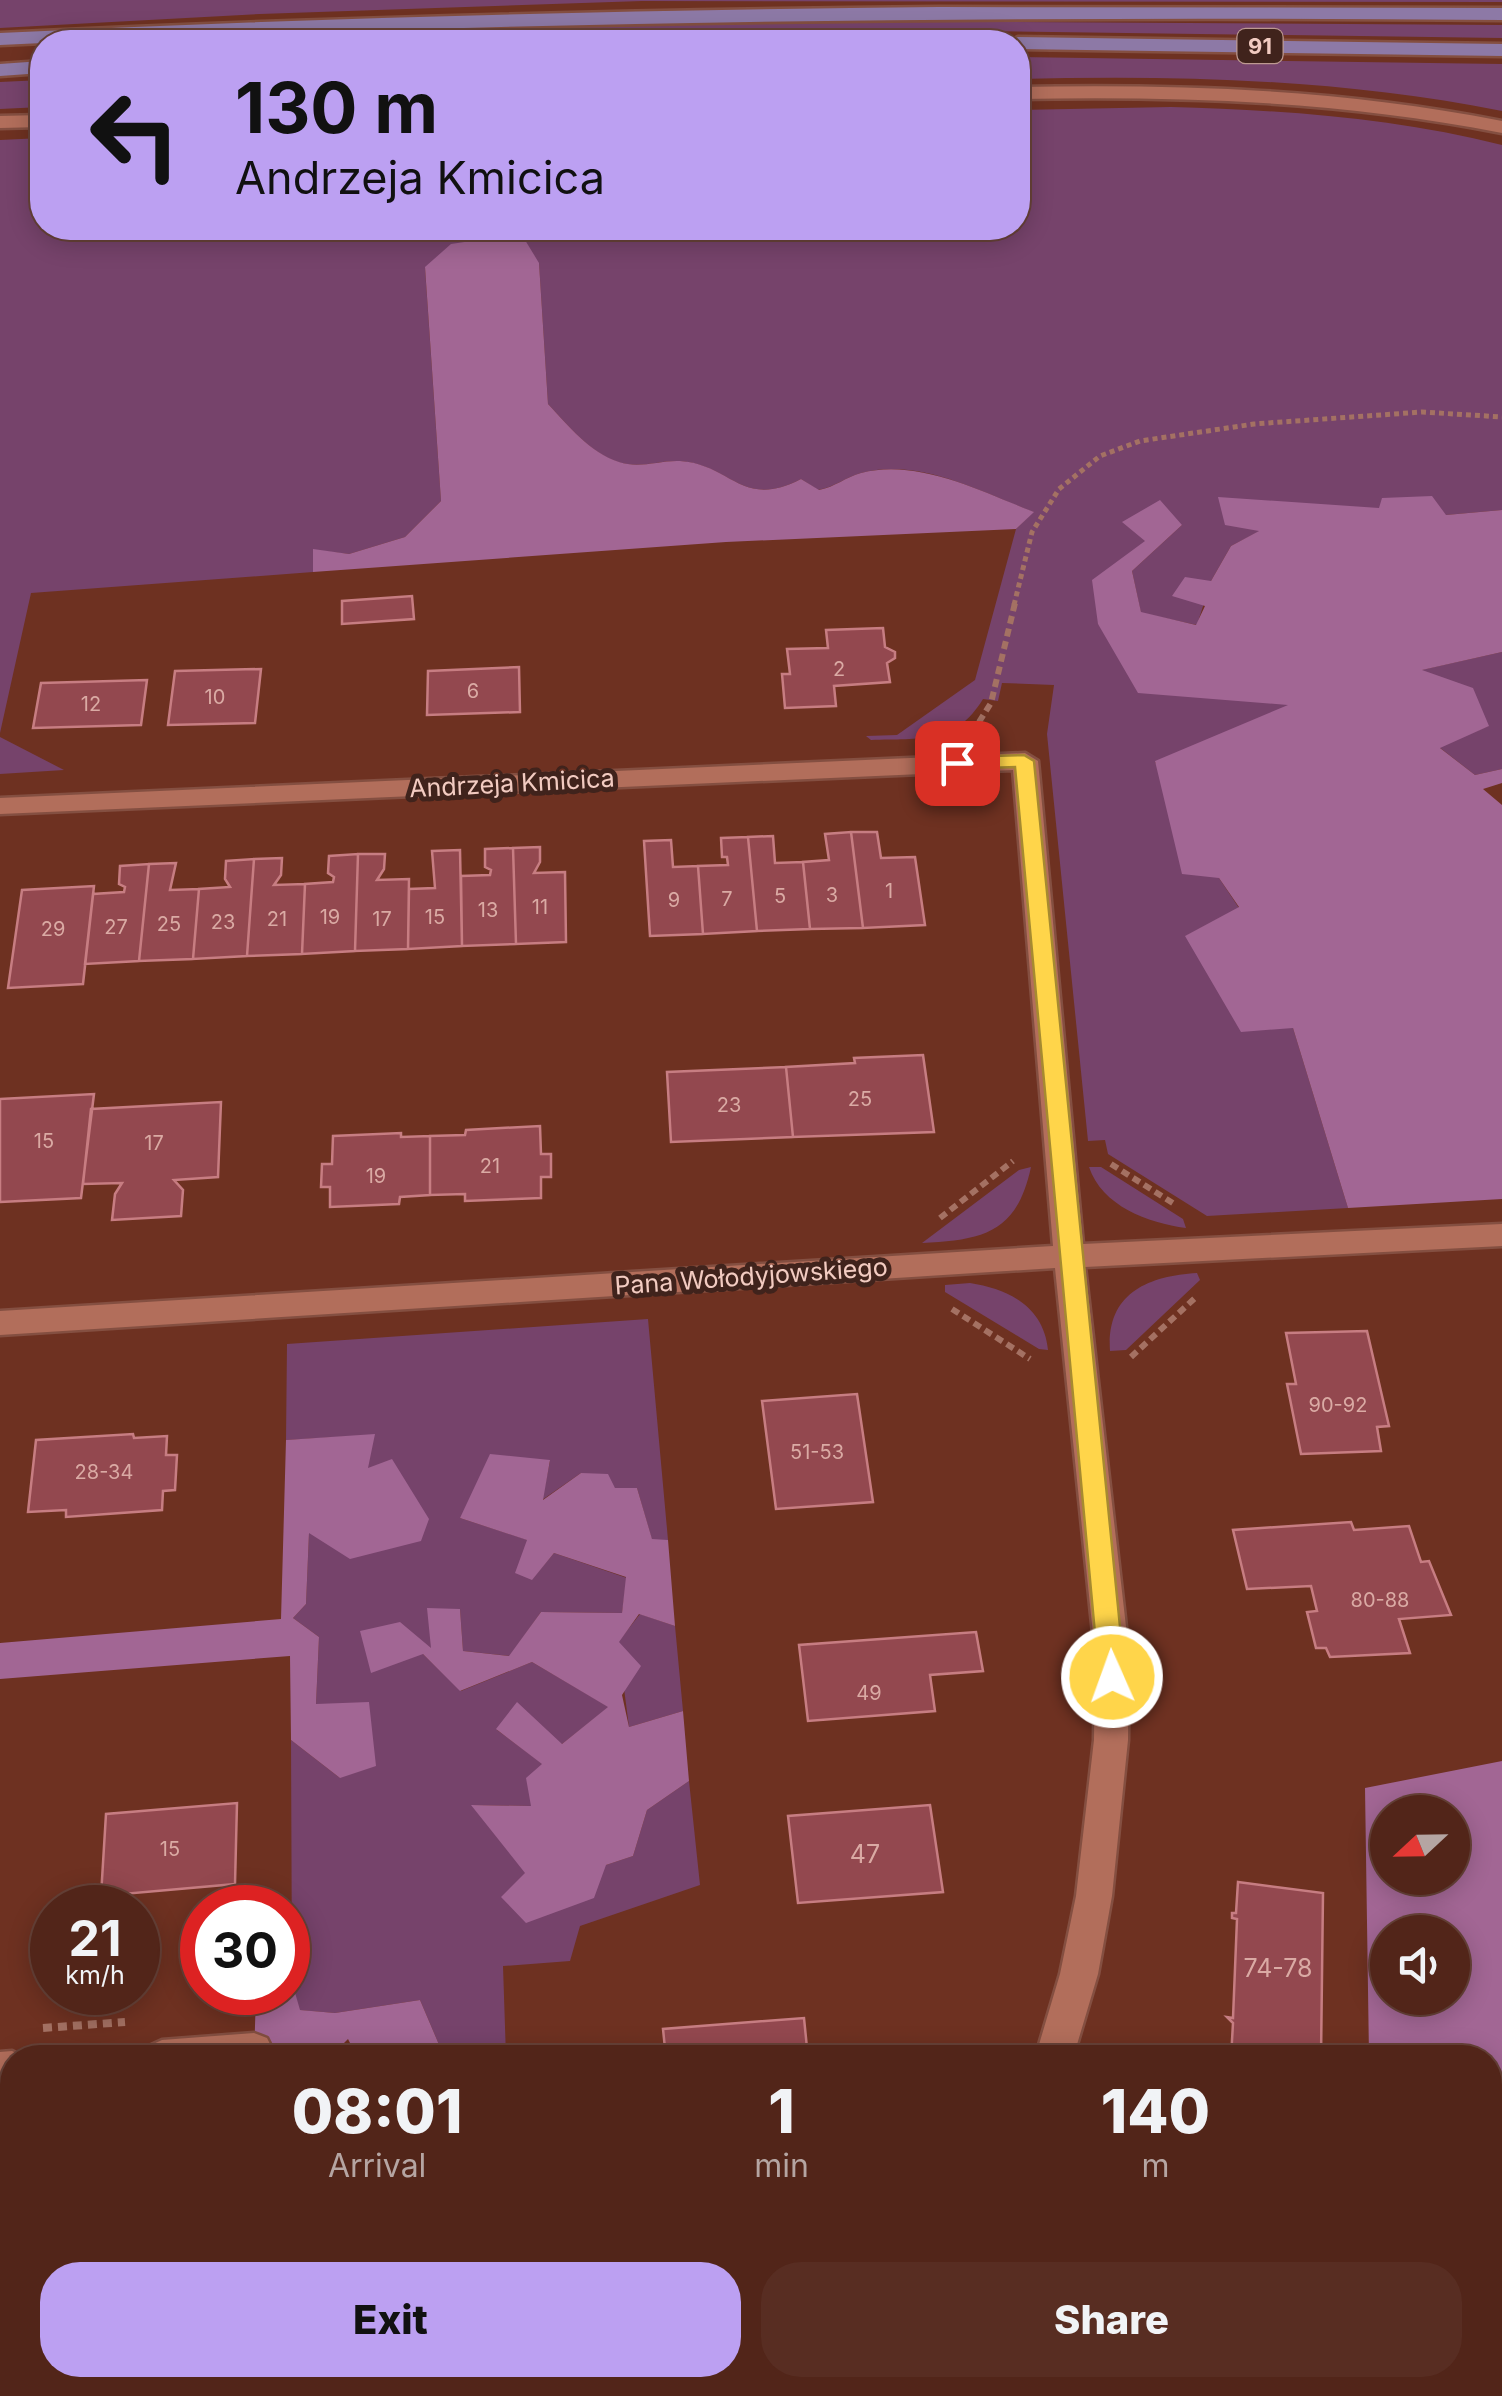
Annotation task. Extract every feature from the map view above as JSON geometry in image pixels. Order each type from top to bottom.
[{"type":"main road","name":"91","points":[[207,30],[456,18],[804,12],[1502,14]]},
{"type":"main road","name":"91","points":[[0,40],[30,39]]},
{"type":"main road","name":"91","points":[[1030,43],[1502,50]]},
{"type":"main road","points":[[0,70],[30,68]]},
{"type":"street","points":[[1030,92],[1168,90],[1264,94],[1394,107],[1502,126]]},
{"type":"street","points":[[0,122],[30,121]]},
{"type":"street","name":"Andrzeja Kmicica","points":[[0,806],[1024,761],[1069,1256]]},
{"type":"street","name":"Pana Wołodyjowskiego","points":[[0,1323],[1069,1256],[1502,1235]]},
{"type":"street","points":[[1058,2045],[1079,1974],[1094,1896],[1105,1816],[1112,1702],[1108,1611],[1069,1256]]},
{"type":"path","points":[[991,703],[1026,546],[1059,489],[1100,456],[1140,440],[1254,424],[1422,412],[1502,417]]},
{"type":"shaded area","points":[[0,0],[1502,2],[642,1],[260,14],[0,28]]},
{"type":"shaded area","points":[[852,21],[1502,25],[1502,38],[1030,30],[475,30]]},
{"type":"shaded area","points":[[1030,57],[1502,64],[1502,111],[1321,86],[1140,78],[1030,79]]},
{"type":"shaded area","points":[[30,81],[30,108],[0,109],[0,82]]},
{"type":"shaded area","points":[[1030,110],[1254,110],[1420,128],[1502,145],[1502,510],[1446,515],[1219,498],[1260,531],[1231,546],[1211,581],[1197,625],[1141,613],[1132,571],[1182,525],[1123,522],[1146,540],[1098,624],[1291,705],[1155,762],[1239,908],[1186,936],[1293,1028],[1348,1208],[1207,1216],[1108,1154],[1105,1140],[1088,1141],[1047,734],[1054,685],[1002,683],[998,701],[983,699],[961,725],[935,736],[871,740],[866,736],[897,735],[975,680],[1016,529],[1033,512],[949,479],[905,470],[861,473],[818,490],[801,479],[764,490],[737,483],[697,464],[672,461],[634,465],[608,458],[580,437],[548,404],[539,263],[425,268],[441,501],[405,537],[349,554],[313,550],[313,572],[31,593],[0,733],[0,140],[30,139],[30,240],[1030,240]]},
{"type":"shaded area","points":[[525,240],[539,263],[548,404],[580,437],[608,458],[634,465],[672,461],[697,464],[750,488],[764,490],[801,479],[819,490],[861,473],[905,470],[949,479],[1034,512],[1016,529],[726,542],[313,572],[313,549],[349,554],[405,537],[441,501],[425,267],[451,244]]},
{"type":"shaded area","points":[[1432,496],[1446,515],[1502,510],[1502,652],[1422,670],[1473,688],[1489,726],[1440,748],[1475,775],[1502,769],[1502,783],[1483,789],[1502,805],[1502,1199],[1348,1208],[1293,1028],[1241,1032],[1185,936],[1239,907],[1219,878],[1182,874],[1155,761],[1288,705],[1138,693],[1098,624],[1092,580],[1145,541],[1122,522],[1160,500],[1182,525],[1132,571],[1141,612],[1196,625],[1205,606],[1172,596],[1185,577],[1211,581],[1231,546],[1259,531],[1225,525],[1218,497],[1379,508],[1382,498]]},
{"type":"shaded area","points":[[1502,652],[1502,769],[1475,775],[1439,747],[1488,726],[1421,670]]},
{"type":"shaded area","points":[[0,737],[64,770],[0,774]]},
{"type":"shaded area","points":[[1031,1167],[1017,1206],[994,1229],[963,1239],[922,1243],[1019,1170]]},
{"type":"shaded area","points":[[1089,1167],[1101,1167],[1183,1219],[1186,1228],[1142,1217],[1115,1202],[1095,1181]]},
{"type":"shaded area","points":[[1197,1273],[1200,1280],[1126,1350],[1110,1351],[1115,1315],[1133,1292],[1162,1278]]},
{"type":"shaded area","points":[[970,1283],[1011,1295],[1032,1311],[1040,1322],[1048,1350],[1039,1349],[945,1292],[945,1285]]},
{"type":"shaded area","points":[[648,1319],[668,1540],[652,1540],[637,1488],[615,1488],[581,1473],[542,1500],[550,1461],[460,1518],[528,1540],[532,1579],[554,1553],[627,1578],[622,1613],[541,1612],[510,1656],[463,1651],[460,1609],[432,1649],[423,1654],[461,1691],[532,1662],[609,1707],[562,1744],[497,1730],[543,1764],[532,1806],[472,1805],[606,1865],[633,1856],[647,1810],[689,1781],[700,1885],[580,1926],[570,1961],[503,1966],[506,2045],[439,2045],[420,2000],[335,2013],[310,2011],[310,1885],[292,1885],[291,1740],[340,1778],[316,1704],[319,1637],[293,1618],[306,1604],[309,1533],[367,1469],[374,1435],[286,1440],[287,1344]]},
{"type":"shaded area","points":[[375,1434],[368,1468],[392,1459],[429,1519],[421,1541],[350,1559],[309,1533],[306,1604],[293,1618],[319,1637],[316,1704],[369,1702],[376,1766],[340,1778],[291,1740],[290,1656],[0,1679],[0,1643],[281,1619],[286,1440]]},
{"type":"shaded area","points":[[490,1454],[550,1460],[543,1500],[581,1473],[608,1474],[615,1488],[637,1488],[652,1539],[668,1540],[675,1626],[639,1614],[619,1642],[641,1666],[622,1695],[629,1727],[683,1711],[689,1781],[647,1810],[633,1856],[606,1865],[594,1898],[526,1923],[501,1897],[525,1873],[471,1805],[531,1806],[526,1778],[542,1764],[496,1729],[517,1702],[562,1744],[608,1707],[532,1662],[460,1691],[423,1654],[371,1673],[360,1631],[400,1622],[431,1648],[427,1608],[460,1609],[463,1651],[509,1656],[541,1612],[622,1613],[626,1577],[554,1553],[532,1580],[515,1573],[527,1540],[460,1518]]},
{"type":"shaded area","points":[[640,1614],[675,1626],[683,1711],[629,1727],[618,1642]]},
{"type":"shaded area","points":[[1502,1761],[1502,2045],[1369,2045],[1365,1788]]},
{"type":"shaded area","points":[[420,2000],[439,2045],[351,2045],[348,2039],[342,2045],[254,2045],[255,2015],[335,2013]]},
{"type":"building","points":[[412,596],[414,619],[342,624],[342,601]]},
{"type":"building","points":[[883,628],[885,647],[895,652],[895,658],[887,663],[890,682],[834,686],[836,706],[785,708],[782,674],[790,674],[787,649],[828,648],[826,630]]},
{"type":"building","points":[[519,667],[520,712],[427,715],[428,671]]},
{"type":"building","points":[[261,669],[255,723],[168,725],[175,671]]},
{"type":"building","points":[[147,680],[141,725],[33,728],[41,683]]},
{"type":"building","points":[[851,832],[877,832],[881,858],[915,857],[925,925],[863,928]]},
{"type":"building","points":[[851,832],[863,928],[810,929],[803,862],[829,860],[825,834]]},
{"type":"building","points":[[773,836],[775,863],[803,862],[810,929],[757,931],[748,837]]},
{"type":"building","points":[[748,837],[757,931],[703,934],[698,866],[728,865],[727,857],[722,857],[721,838]]},
{"type":"building","points":[[671,840],[673,867],[698,866],[703,934],[650,936],[644,841]]},
{"type":"building","points":[[540,847],[540,862],[534,873],[565,872],[566,942],[516,944],[513,848]]},
{"type":"building","points":[[513,848],[516,944],[462,946],[461,876],[490,875],[491,870],[485,867],[485,849]]},
{"type":"building","points":[[460,850],[462,946],[408,949],[409,889],[435,888],[432,851]]},
{"type":"building","points":[[358,854],[355,951],[302,954],[305,884],[333,882],[334,877],[328,873],[329,856]]},
{"type":"building","points":[[358,854],[385,854],[384,869],[377,880],[409,879],[408,949],[355,951]]},
{"type":"building","points":[[282,858],[281,875],[274,885],[305,884],[302,954],[247,956],[254,859]]},
{"type":"building","points":[[254,859],[247,956],[193,959],[199,889],[230,887],[225,879],[226,861]]},
{"type":"building","points":[[176,863],[170,890],[199,889],[193,959],[139,961],[149,864]]},
{"type":"building","points":[[149,864],[139,961],[85,964],[93,894],[124,892],[125,887],[119,884],[120,866]]},
{"type":"building","points":[[94,886],[83,984],[8,988],[22,890]]},
{"type":"building","points":[[923,1055],[934,1132],[793,1137],[786,1067],[855,1063],[854,1058]]},
{"type":"building","points":[[786,1067],[793,1137],[671,1142],[667,1072]]},
{"type":"building","points":[[94,1094],[81,1198],[0,1202],[0,1099]]},
{"type":"building","points":[[221,1102],[218,1177],[174,1180],[183,1190],[181,1216],[112,1220],[115,1194],[122,1183],[83,1184],[91,1109]]},
{"type":"building","points":[[540,1126],[541,1154],[551,1154],[551,1177],[541,1177],[541,1198],[465,1201],[465,1194],[430,1195],[430,1136]]},
{"type":"building","points":[[401,1133],[401,1137],[430,1136],[430,1195],[400,1197],[399,1204],[330,1207],[330,1187],[321,1187],[322,1164],[332,1164],[333,1136]]},
{"type":"building","points":[[1367,1331],[1389,1426],[1377,1427],[1381,1451],[1301,1454],[1287,1384],[1296,1384],[1286,1333]]},
{"type":"building","points":[[857,1394],[873,1502],[776,1509],[762,1401]]},
{"type":"building","points":[[133,1434],[134,1438],[167,1436],[166,1455],[177,1455],[175,1490],[163,1491],[162,1510],[66,1517],[66,1510],[28,1512],[36,1440]]},
{"type":"building","points":[[1351,1522],[1354,1530],[1409,1526],[1421,1562],[1429,1561],[1451,1615],[1399,1619],[1410,1653],[1330,1657],[1326,1648],[1316,1648],[1307,1612],[1317,1611],[1311,1586],[1247,1589],[1233,1530]]},
{"type":"building","points":[[976,1632],[983,1671],[930,1675],[935,1711],[808,1721],[799,1645]]},
{"type":"building","points":[[237,1803],[235,1884],[180,1885],[180,1889],[160,1891],[160,1885],[102,1885],[106,1814]]},
{"type":"building","points":[[930,1805],[943,1892],[798,1903],[788,1816]]},
{"type":"building","points":[[1238,1882],[1323,1893],[1321,2045],[1232,2045],[1233,2023],[1227,2017],[1233,2018],[1237,1919],[1232,1918],[1232,1913],[1236,1913]]},
{"type":"building","points":[[804,2018],[807,2045],[665,2045],[663,2029]]},
{"type":"route","points":[[957,763],[1024,761],[1112,1677]]}]
